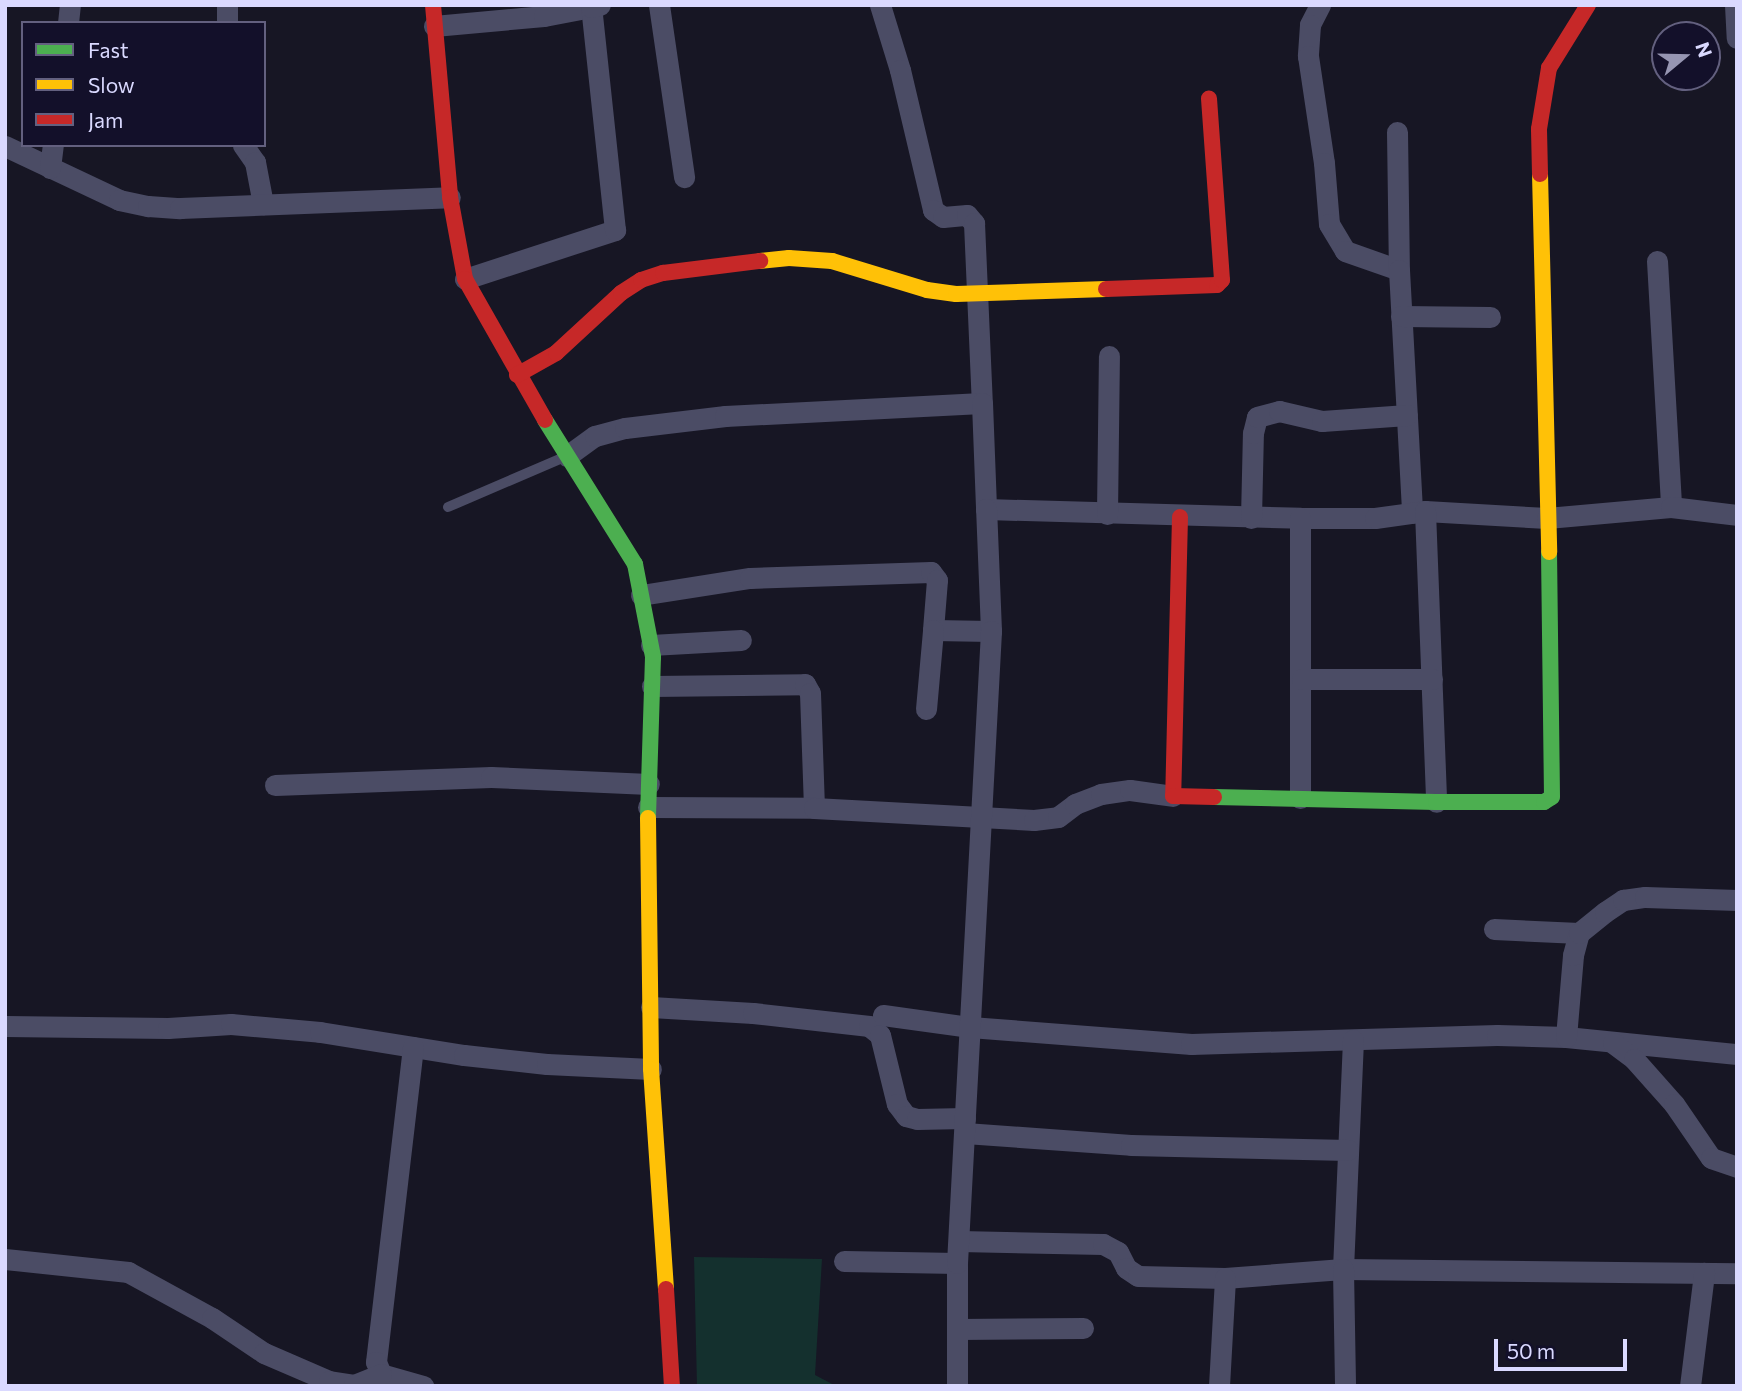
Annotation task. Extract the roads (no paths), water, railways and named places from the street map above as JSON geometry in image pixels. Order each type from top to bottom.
[{"type":"street","points":[[660,5],[684,177]]},
{"type":"street","points":[[880,5],[900,70],[933,209],[943,216],[972,217],[980,293],[991,631],[958,1252],[957,1386]]},
{"type":"street","points":[[1320,5],[1310,25],[1308,56],[1324,163],[1329,224],[1345,251],[1399,270]]},
{"type":"street","points":[[648,807],[814,807],[1034,820],[1059,817],[1075,804],[1101,794],[1130,790],[1173,796],[1436,802],[1544,802],[1552,797],[1554,786],[1539,129],[1549,68],[1588,5]]},
{"type":"street","points":[[1735,5],[1737,38]]},
{"type":"street","points":[[466,278],[615,230],[596,6],[544,16],[433,15],[450,197],[466,278],[517,376],[635,564],[651,645],[648,807],[651,1069],[672,1386]]},
{"type":"street","points":[[517,376],[556,354],[621,293],[641,280],[663,273],[812,258],[832,261],[927,290],[980,293],[1217,285],[1222,280],[1223,270],[1209,98]]},
{"type":"street","points":[[1397,132],[1401,316],[1407,415],[1419,512],[1432,679],[1436,802]]},
{"type":"street","points":[[5,146],[119,200],[148,206],[180,208],[450,197]]},
{"type":"street","points":[[50,168],[53,147]]},
{"type":"street","points":[[244,147],[255,162],[263,204]]},
{"type":"street","points":[[1657,261],[1671,507]]},
{"type":"street","points":[[1401,316],[1490,317]]},
{"type":"street","points":[[1107,514],[1109,356]]},
{"type":"street","points":[[567,456],[596,436],[625,428],[725,416],[982,403]]},
{"type":"street","points":[[1251,518],[1253,433],[1257,416],[1279,411],[1322,421],[1407,415]]},
{"type":"street","points":[[986,509],[1251,518],[1375,518],[1419,512],[1547,519],[1671,507],[1737,515]]},
{"type":"street","points":[[1173,796],[1180,517]]},
{"type":"street","points":[[1300,518],[1300,798]]},
{"type":"street","points":[[641,595],[750,578],[931,572],[937,580],[926,709]]},
{"type":"street","points":[[933,630],[991,631]]},
{"type":"street","points":[[651,645],[741,640]]},
{"type":"street","points":[[1302,679],[1432,679]]},
{"type":"street","points":[[652,686],[805,684],[810,693],[814,807]]},
{"type":"street","points":[[275,785],[491,777],[649,784]]},
{"type":"street","points":[[1566,1037],[1573,955],[1579,933],[1623,900],[1645,897],[1737,900]]},
{"type":"street","points":[[1494,929],[1579,933]]},
{"type":"street","points":[[651,1007],[753,1013],[869,1026],[880,1035],[897,1104],[906,1116],[917,1119],[1131,1145],[1348,1150]]},
{"type":"street","points":[[883,1015],[970,1027],[1191,1044],[1497,1035],[1566,1037],[1737,1054]]},
{"type":"street","points":[[5,1026],[168,1028],[231,1024],[320,1032],[547,1064],[651,1069]]},
{"type":"street","points":[[1345,1386],[1343,1269],[1353,1040]]},
{"type":"street","points":[[1612,1042],[1634,1059],[1674,1104],[1711,1158],[1737,1167]]},
{"type":"street","points":[[382,1374],[376,1362],[377,1330],[413,1047]]},
{"type":"street","points":[[845,1261],[1103,1244],[1118,1252],[1126,1268],[1138,1276],[1225,1278],[1343,1269],[1737,1273]]},
{"type":"street","points":[[5,1259],[128,1272],[212,1318],[264,1353],[329,1381],[354,1385],[382,1374],[412,1385]]},
{"type":"street","points":[[1689,1386],[1704,1273]]},
{"type":"street","points":[[1219,1386],[1225,1278]]},
{"type":"street","points":[[958,1329],[1083,1328]]},
{"type":"lane","points":[[448,507],[567,456]]}]
